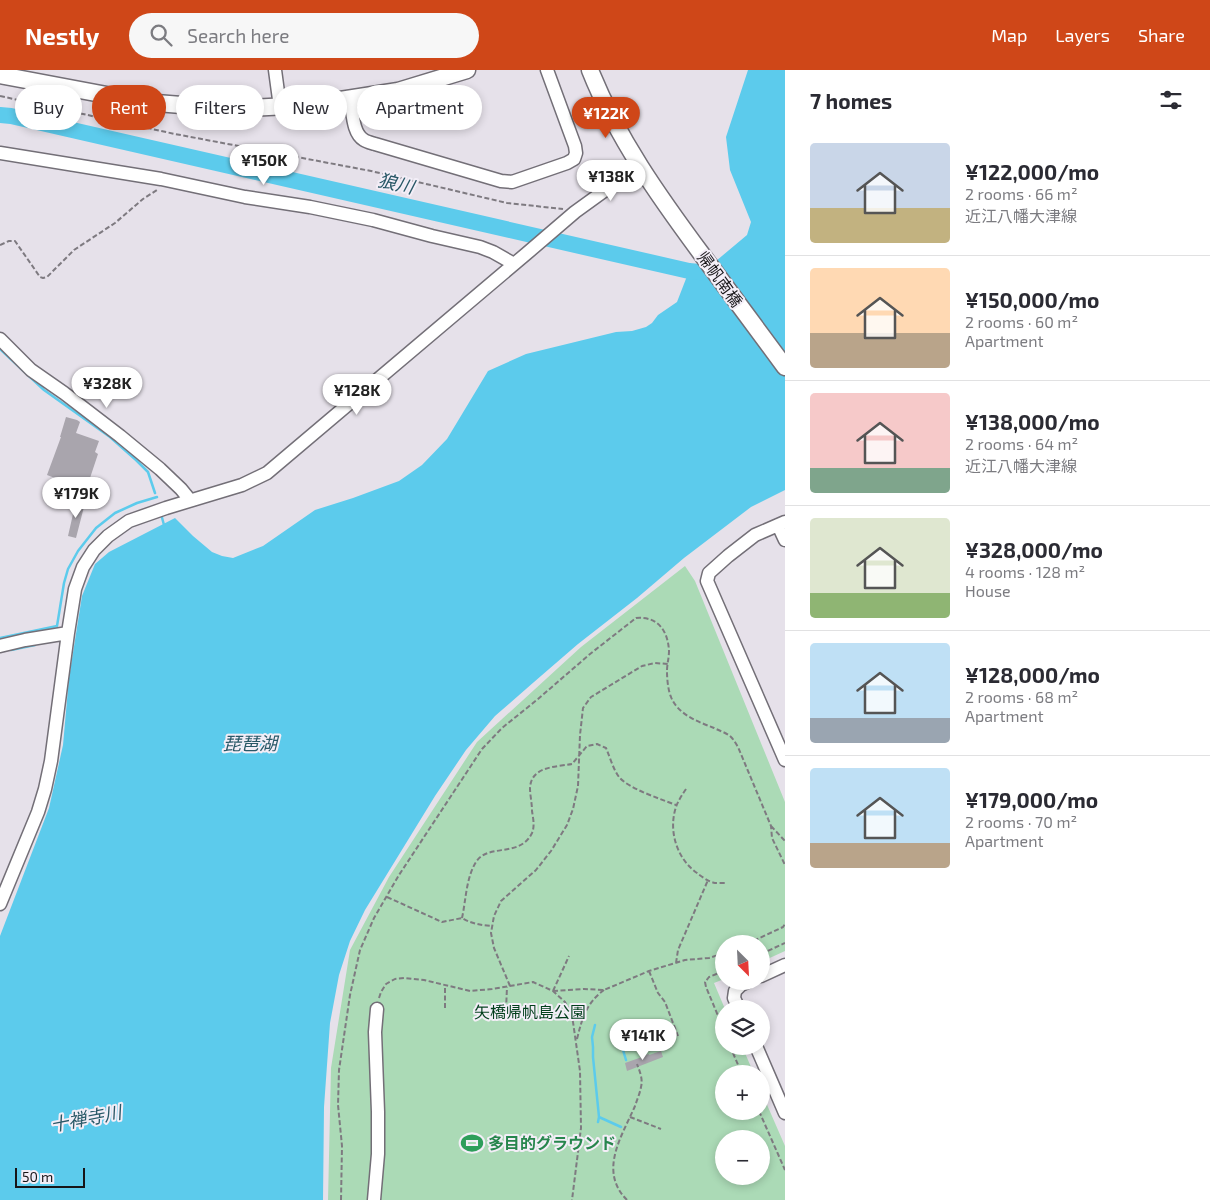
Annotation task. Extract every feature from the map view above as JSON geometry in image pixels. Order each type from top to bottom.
[{"type":"main road","points":[[347,99],[398,91],[468,70]]},
{"type":"main road","name":"帰帆南橋","points":[[590,70],[614,121],[656,190],[785,367]]},
{"type":"main road","points":[[7,74],[144,102],[219,108],[274,107]]},
{"type":"street","points":[[275,70],[277,85]]},
{"type":"street","points":[[350,99],[358,135],[364,140],[512,182],[567,163],[574,159],[576,153],[547,70]]},
{"type":"street","points":[[0,153],[161,179],[245,197],[310,207],[373,220],[480,247],[514,264]]},
{"type":"street","points":[[0,904],[38,812],[45,789],[51,761],[75,589],[83,567],[94,550],[108,536],[129,521],[242,485],[267,472],[571,215],[640,165]]},
{"type":"street","points":[[0,339],[31,370],[71,398],[160,469],[181,488],[190,500]]},
{"type":"street","points":[[785,540],[782,523],[756,535],[709,573],[707,581],[785,760]]},
{"type":"street","points":[[0,646],[68,633]]},
{"type":"street","points":[[770,972],[785,965]]},
{"type":"street","points":[[374,1200],[378,1154],[375,1032],[377,1009]]},
{"type":"street","points":[[760,1055],[785,1113]]},
{"type":"path","points":[[0,96],[175,134],[371,171],[507,203],[565,209],[571,215]]},
{"type":"path","points":[[0,245],[9,241],[15,241],[40,277],[48,277],[74,250],[115,223],[143,199],[159,189],[161,179]]},
{"type":"path","points":[[341,1200],[342,1146],[338,1104],[339,1070],[350,995],[360,950],[374,918],[399,875],[482,749],[502,728],[636,618],[654,620],[667,636],[669,652],[668,684],[677,708],[699,722],[731,737],[738,747],[771,826],[772,838],[785,865]]},
{"type":"path","points":[[506,1010],[508,987],[494,948],[491,933],[494,916],[501,901],[536,870],[551,851],[567,825],[578,786],[583,708],[591,697],[642,666],[655,663],[668,664]]},
{"type":"path","points":[[462,918],[467,887],[476,862],[482,856],[491,852],[512,849],[524,843],[532,833],[534,822],[530,790],[531,780],[536,773],[544,769],[572,764],[587,746],[596,744],[606,748],[618,776],[624,782],[676,805]]},
{"type":"path","points":[[686,790],[676,805],[674,817],[674,833],[679,852],[690,868],[708,880],[713,883],[726,883]]},
{"type":"path","points":[[771,826],[785,841]]},
{"type":"path","points":[[676,963],[678,950],[708,880]]},
{"type":"path","points":[[386,897],[442,922],[462,918],[470,923],[492,926]]},
{"type":"path","points":[[766,935],[783,927],[785,924]]},
{"type":"path","points":[[770,950],[785,943]]},
{"type":"path","points":[[553,992],[568,956]]},
{"type":"path","points":[[576,1040],[581,1021],[588,1007],[595,997],[604,990],[649,971],[685,960],[715,956]]},
{"type":"path","points":[[649,971],[658,993],[665,1002],[678,1036]]},
{"type":"path","points":[[715,975],[709,977],[705,982],[715,1008]]},
{"type":"path","points":[[377,1009],[380,992],[386,984],[395,979],[405,978],[424,980],[470,991],[492,990],[533,982],[553,992],[564,1002],[572,1015],[580,1071],[581,1128],[572,1200]]},
{"type":"path","points":[[444,1008],[445,985]]},
{"type":"path","points":[[553,992],[584,989],[604,990]]},
{"type":"path","points":[[626,1200],[617,1187],[612,1166],[619,1142],[641,1088],[638,1064]]},
{"type":"path","points":[[630,1117],[661,1129]]},
{"type":"path","points":[[763,1120],[785,1170]]},
{"type":"green space","name":"矢橋帰帆島公園","points":[[685,566],[695,581],[785,802],[785,951],[770,958],[770,935],[715,935],[714,983],[715,990],[717,990],[721,1000],[715,1000],[715,1055],[746,1055],[750,1065],[715,1065],[715,1120],[770,1120],[770,1112],[785,1146],[785,1200],[328,1200],[331,1068],[350,950],[389,877],[477,742],[581,647]]},
{"type":"water","name":"琵琶湖","points":[[748,70],[785,70],[785,490],[751,507],[684,558],[578,644],[495,716],[466,750],[435,796],[365,910],[350,941],[339,975],[330,1023],[324,1107],[323,1200],[0,1200],[0,936],[49,808],[63,745],[69,678],[82,596],[95,564],[109,552],[175,518],[212,552],[222,556],[233,558],[263,546],[315,510],[399,481],[422,465],[447,439],[488,371],[526,354],[616,332],[632,331],[652,323],[658,315],[677,302],[689,271],[716,261],[747,235],[751,222],[730,170],[726,137]]},
{"type":"building","points":[[66,417],[80,422],[76,433],[99,441],[95,452],[98,454],[86,490],[47,475]]},
{"type":"building","points":[[76,501],[85,503],[76,538],[68,536]]},
{"type":"building","points":[[661,1051],[663,1057],[627,1071],[625,1063]]},
{"type":"waterway","name":"狼川","points":[[0,115],[689,271],[710,273]]},
{"type":"waterway","points":[[0,349],[44,390],[110,437],[136,460],[148,472],[155,493]]},
{"type":"waterway","points":[[0,638],[57,626],[64,583],[68,569],[78,551],[96,528],[115,513],[137,503],[157,497]]},
{"type":"waterway","points":[[161,514],[164,525]]},
{"type":"waterway","points":[[11,650],[35,645]]},
{"type":"waterway","points":[[595,1025],[592,1037],[599,1117]]},
{"type":"waterway","points":[[626,1060],[623,1050],[625,1045],[668,1027]]},
{"type":"waterway","points":[[598,1122],[599,1117],[621,1127]]},
{"type":"place","name":"多目的グラウンド","points":[[472,1143]]},
{"type":"water label","name":"十禅寺川","points":[[86,1119]]}]
